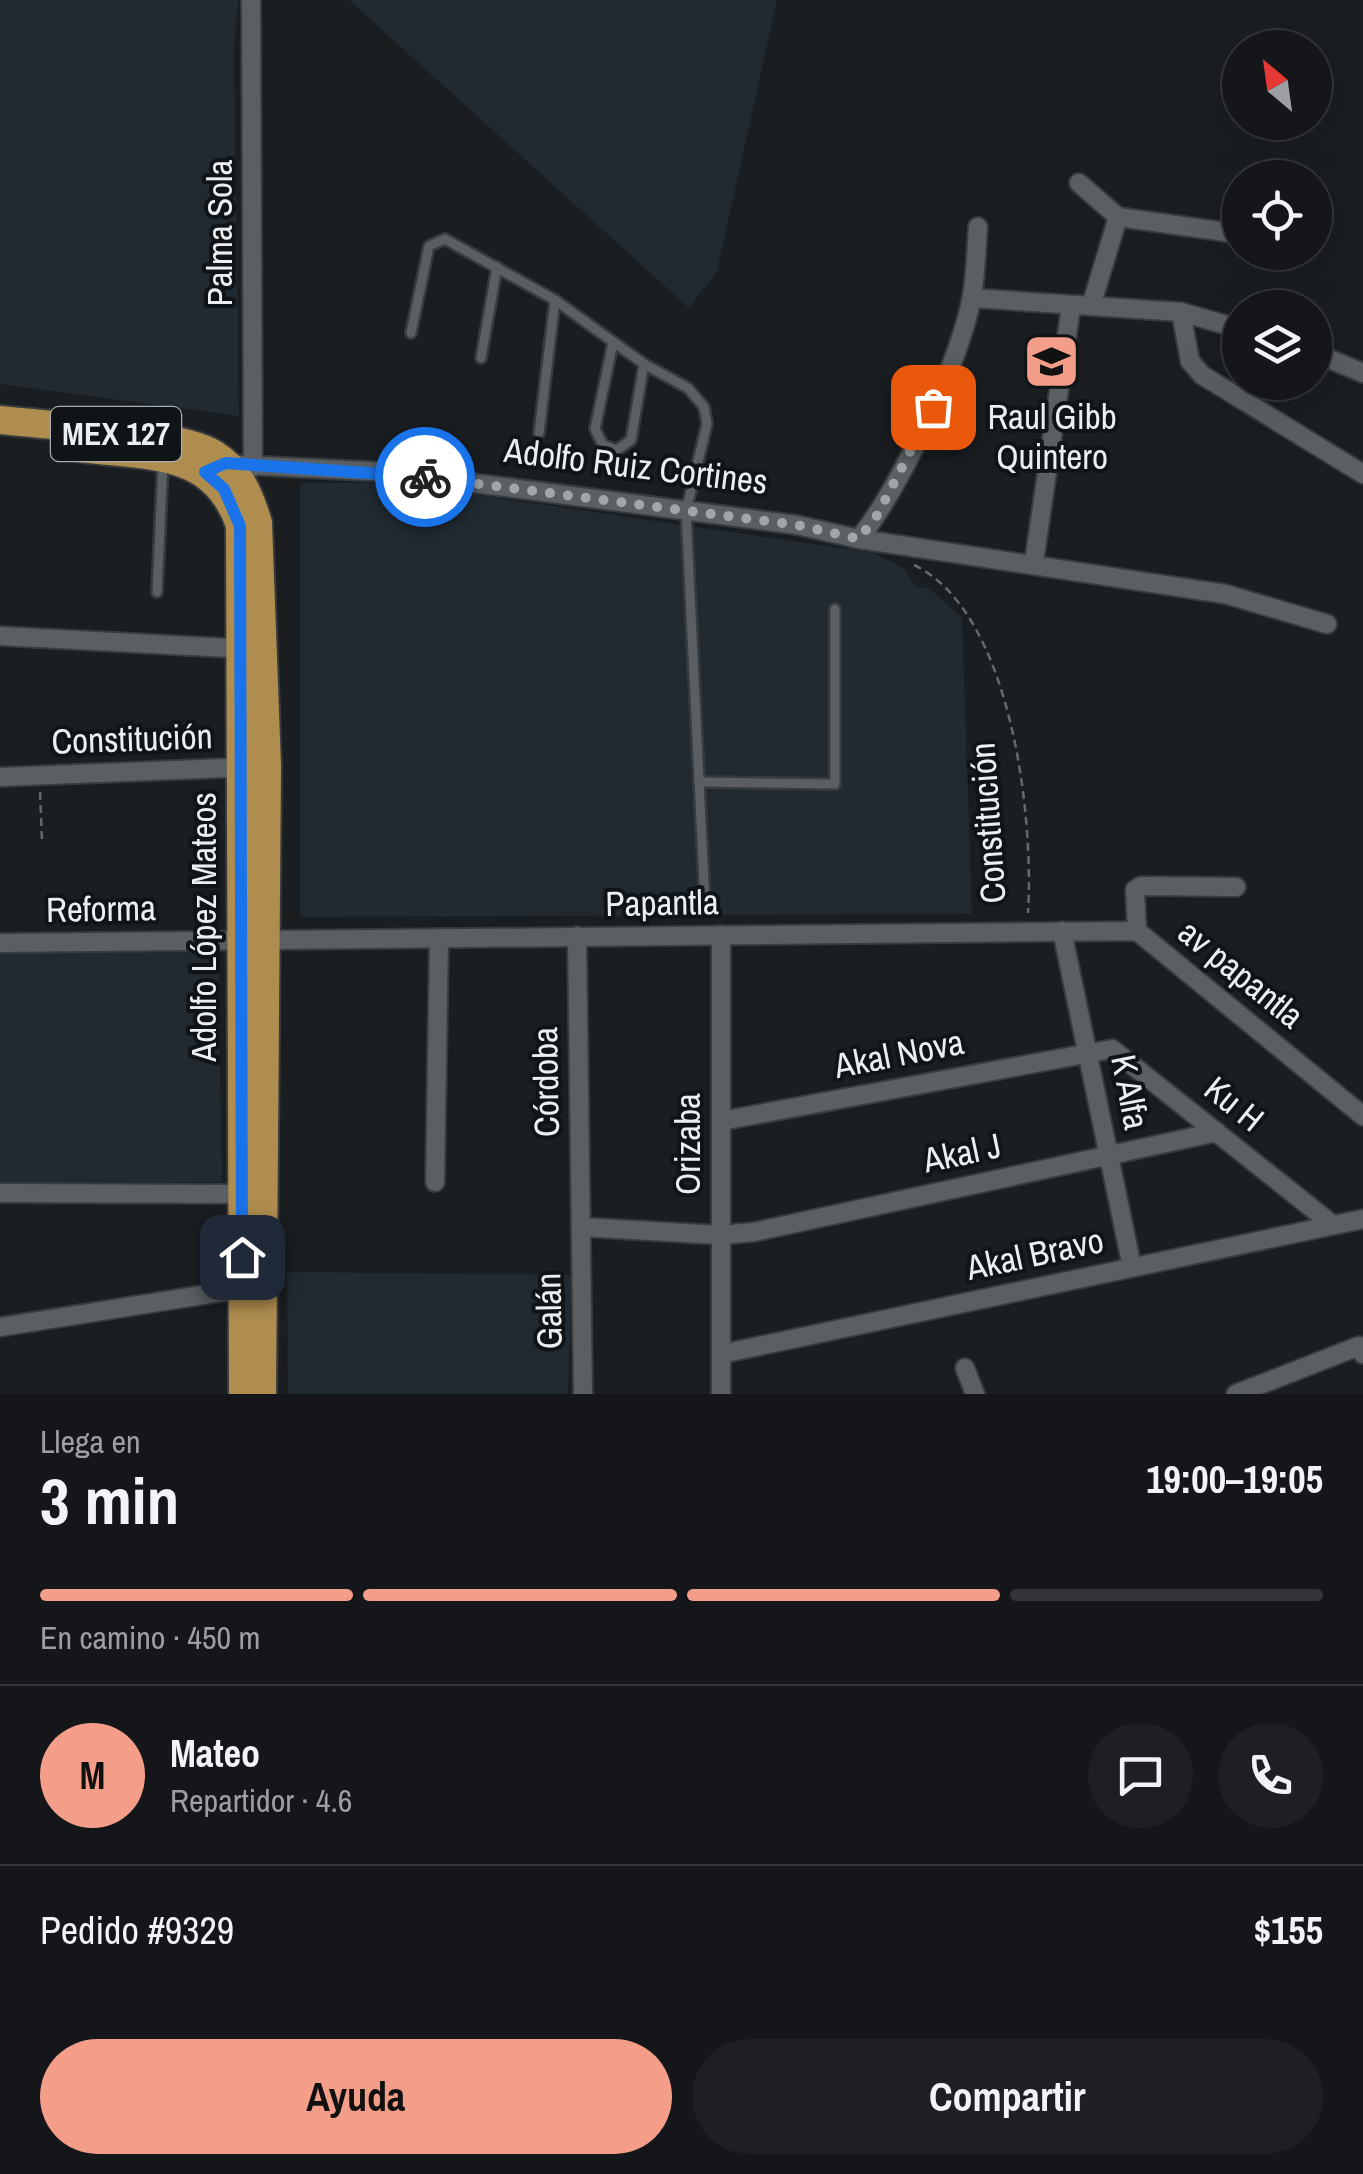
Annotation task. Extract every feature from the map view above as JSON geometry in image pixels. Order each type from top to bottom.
[{"type":"main road","name":"Adolfo Ruiz Cortines","points":[[0,420],[171,440],[212,453],[228,467]]},
{"type":"main road","name":"Adolfo Ruiz Cortines","points":[[0,438],[228,467]]},
{"type":"main road","name":"Adolfo López Mateos","points":[[228,467],[224,489],[240,526],[252,649],[254,766],[253,1287],[243,1394]]},
{"type":"main road","name":"Adolfo López Mateos","points":[[252,939],[242,1194],[262,1394]]},
{"type":"street","name":"Palma Sola","points":[[228,467],[251,0]]},
{"type":"street","points":[[1079,184],[1118,218],[1222,232]]},
{"type":"street","points":[[1091,306],[1118,218]]},
{"type":"street","points":[[859,539],[878,514],[933,407],[972,298],[978,227]]},
{"type":"street","points":[[972,298],[1181,312],[1222,325]]},
{"type":"street","points":[[1034,562],[1071,307]]},
{"type":"street","points":[[1181,312],[1190,360],[1202,375],[1363,474]]},
{"type":"street","points":[[1332,360],[1363,373]]},
{"type":"street","name":"Adolfo Ruiz Cortines","points":[[228,467],[389,472],[797,525],[859,539],[1034,562],[1224,594],[1327,624]]},
{"type":"street","points":[[0,636],[252,649]]},
{"type":"street","name":"Constitución","points":[[0,777],[254,766]]},
{"type":"street","points":[[1137,931],[1135,890],[1141,886],[1236,887]]},
{"type":"street","name":"Papantla","points":[[252,939],[1062,931]]},
{"type":"street","name":"av papantla","points":[[1062,931],[1137,931],[1363,1116]]},
{"type":"street","name":"K Alfa","points":[[1062,931],[1132,1267]]},
{"type":"street","name":"Orizaba","points":[[721,935],[721,1394]]},
{"type":"street","name":"Córdoba","points":[[577,936],[581,1227]]},
{"type":"street","points":[[435,1182],[439,938]]},
{"type":"street","name":"Reforma","points":[[0,944],[252,939]]},
{"type":"street","name":"Ku H","points":[[1090,1051],[1112,1049],[1333,1225]]},
{"type":"street","name":"Akal Nova","points":[[721,1122],[1090,1051]]},
{"type":"street","name":"Akal J","points":[[581,1227],[720,1235],[754,1232],[1217,1132]]},
{"type":"street","points":[[0,1193],[242,1194]]},
{"type":"street","name":"Akal Bravo","points":[[721,1354],[1363,1219]]},
{"type":"street","name":"Galán","points":[[581,1227],[583,1394]]},
{"type":"street","points":[[0,1327],[253,1287]]},
{"type":"street","points":[[1236,1394],[1361,1350]]},
{"type":"street","points":[[965,1368],[975,1394]]},
{"type":"lane","points":[[410,334],[428,246],[445,239],[556,300],[644,364],[688,388],[704,406],[707,424],[686,511],[705,904]]},
{"type":"lane","points":[[481,358],[497,267]]},
{"type":"lane","points":[[539,433],[556,300]]},
{"type":"lane","points":[[613,342],[595,430],[603,445],[617,450],[631,440],[644,364]]},
{"type":"lane","points":[[158,592],[163,459]]},
{"type":"lane","points":[[699,782],[835,784],[835,609]]},
{"type":"path","name":"Constitución","points":[[906,561],[922,568],[968,612],[1014,727],[1030,856],[1027,931]]},
{"type":"path","points":[[39,775],[42,840]]},
{"type":"shaded area","points":[[0,0],[238,0],[234,51],[239,416],[0,384]]},
{"type":"shaded area","points":[[349,0],[777,0],[717,271],[689,308]]},
{"type":"shaded area","points":[[300,483],[396,483],[874,553],[905,569],[916,587],[929,588],[962,618],[972,914],[300,917]]},
{"type":"shaded area","points":[[0,949],[218,950],[222,1182],[0,1182]]},
{"type":"shaded area","points":[[287,1272],[572,1275],[568,1394],[288,1394]]},
{"type":"way so far","points":[[425,477],[797,525],[859,539],[878,514],[933,407]]},
{"type":"place","name":"Raul Gibb Quintero","points":[[1052,361]]},
{"type":"route","points":[[242,1257],[240,526],[224,489],[205,472],[226,463],[425,477]]}]
